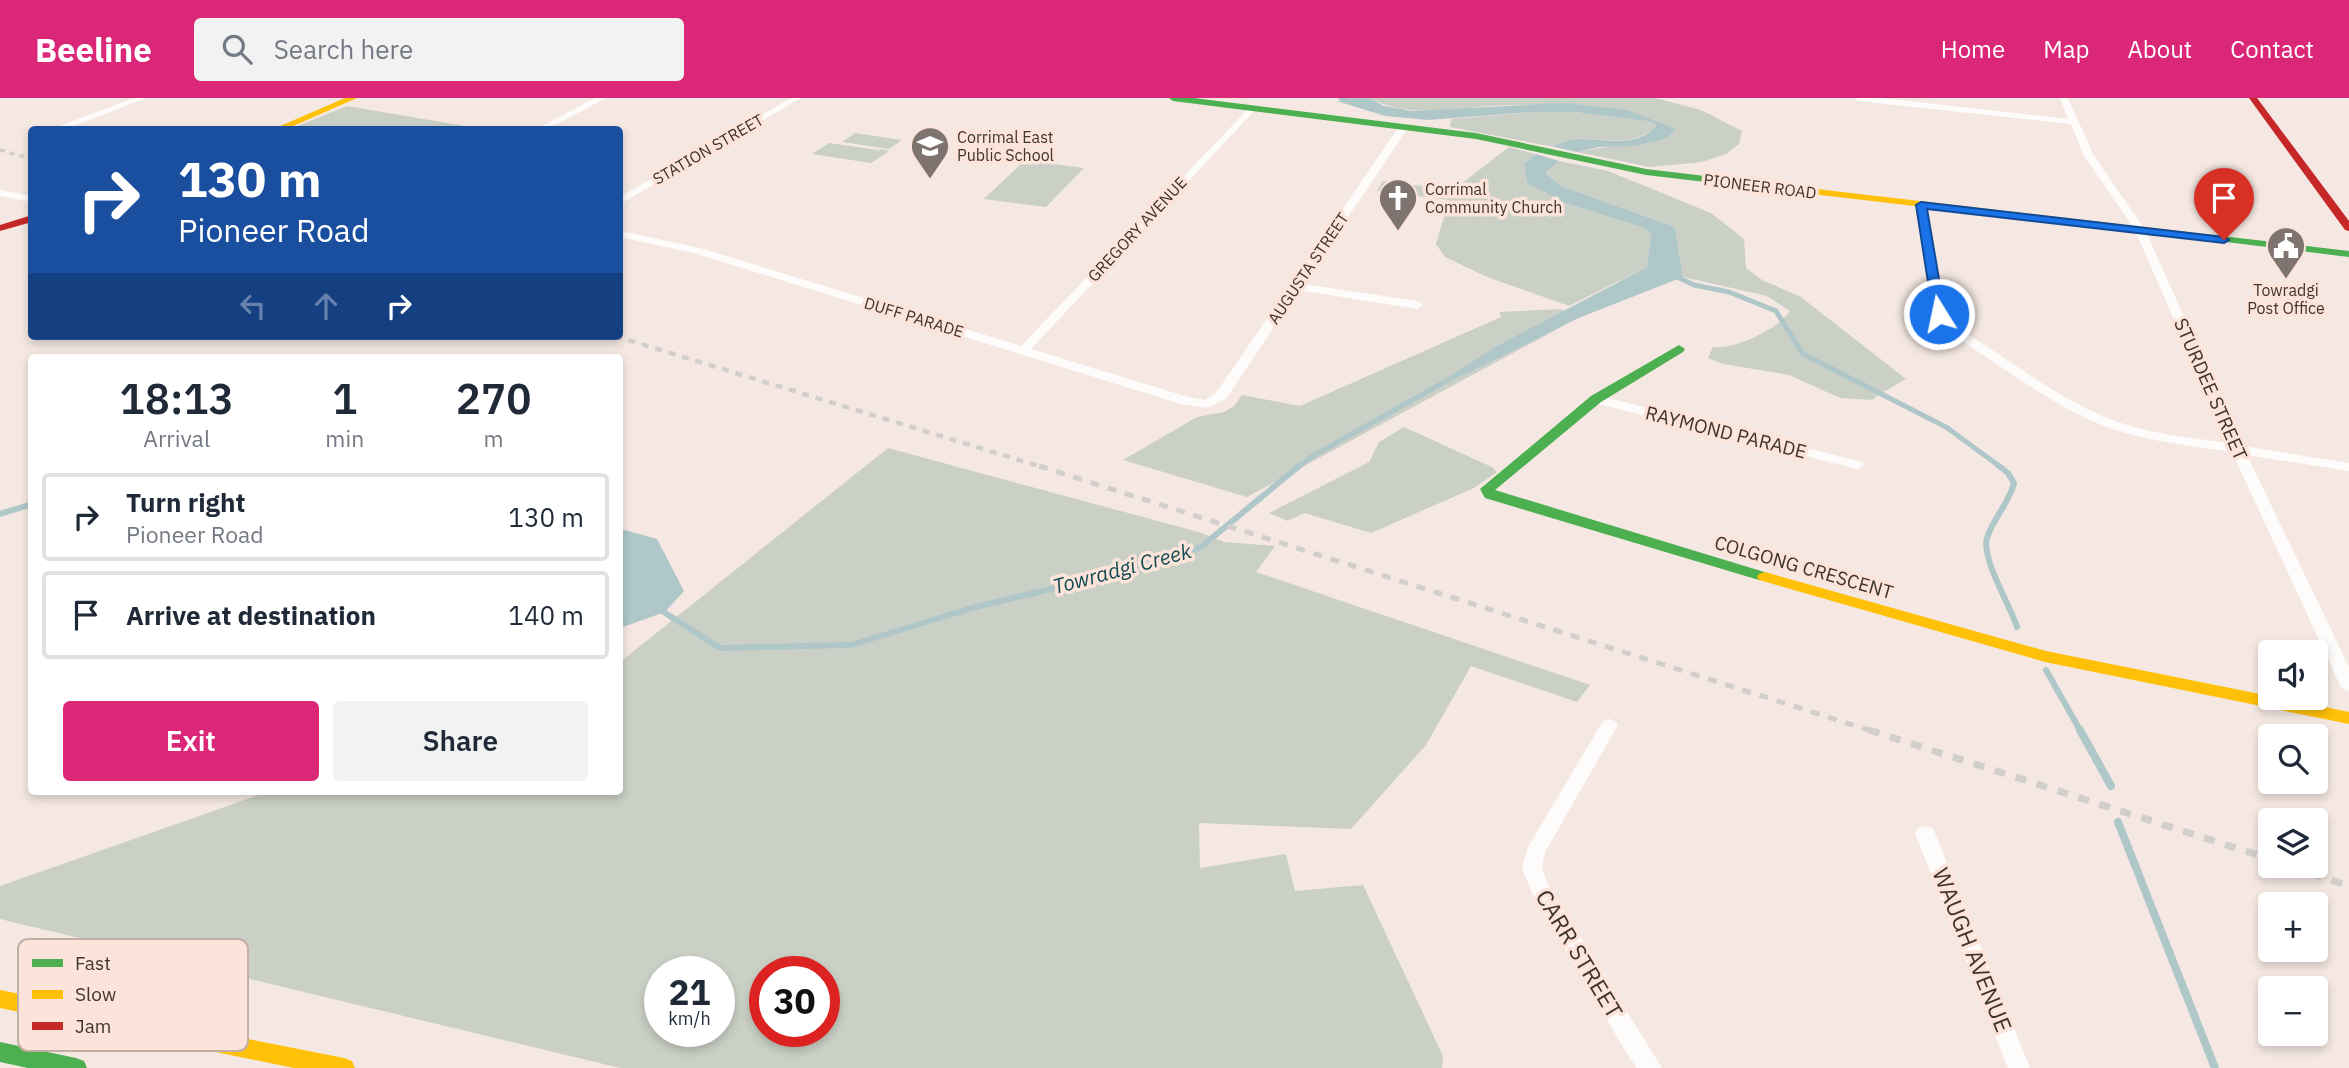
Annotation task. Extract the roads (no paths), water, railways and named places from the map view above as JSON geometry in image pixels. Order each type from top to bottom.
[{"type":"main road","points":[[285,126],[353,98]]},
{"type":"main road","name":"PIONEER ROAD","points":[[1173,98],[1219,101],[1252,108],[1476,136],[1646,172],[2349,254]]},
{"type":"main road","points":[[2253,98],[2349,228]]},
{"type":"main road","points":[[0,228],[28,219]]},
{"type":"main road","name":"COLGONG CRESCENT","points":[[1679,349],[1596,399],[1488,489],[1490,495],[2007,646],[2349,718]]},
{"type":"main road","points":[[0,999],[18,1003]]},
{"type":"main road","points":[[248,1049],[344,1068]]},
{"type":"main road","points":[[0,1052],[76,1068]]},
{"type":"street","points":[[64,126],[142,98]]},
{"type":"street","points":[[546,126],[602,98]]},
{"type":"street","name":"STATION STREET","points":[[623,199],[797,98]]},
{"type":"street","points":[[1858,98],[2075,122]]},
{"type":"street","name":"STURDEE STREET","points":[[2064,98],[2088,154],[2125,204],[2140,230],[2238,449],[2349,685]]},
{"type":"street","name":"GREGORY AVENUE","points":[[1023,351],[1252,108]]},
{"type":"street","name":"AUGUSTA STREET","points":[[1207,404],[1221,396],[1404,127]]},
{"type":"street","points":[[0,193],[28,198]]},
{"type":"street","points":[[1921,205],[1937,308],[1950,327],[2102,421],[2145,434],[2349,467]]},
{"type":"street","name":"DUFF PARADE","points":[[623,235],[696,250],[1186,401],[1207,404]]},
{"type":"street","points":[[1296,286],[1417,305]]},
{"type":"street","name":"RAYMOND PARADE","points":[[1596,399],[1857,466]]},
{"type":"street","name":"CARR STREET","points":[[1609,725],[1535,852],[1532,868],[1539,887],[1637,1050],[1651,1068]]},
{"type":"street","name":"WAUGH AVENUE","points":[[1925,832],[2019,1068]]},
{"type":"water","points":[[1338,98],[1369,98],[1384,106],[1412,111],[1564,103],[1627,110],[1676,129],[1665,139],[1634,146],[1599,147],[1577,152],[1554,147],[1577,139],[1632,139],[1645,135],[1656,126],[1653,122],[1574,112],[1534,112],[1428,120],[1385,116],[1340,102]]},
{"type":"water","points":[[1536,154],[1559,161],[1545,173],[1561,186],[1675,227],[1683,277],[1576,319],[1464,375],[1453,374],[1497,346],[1647,267],[1651,235],[1645,228],[1566,203],[1527,183],[1524,164]]},
{"type":"water","points":[[623,530],[657,539],[684,591],[665,612],[623,627]]},
{"type":"waterway","points":[[1673,275],[1694,285],[1729,292],[1776,311],[1803,354],[1946,427],[2002,468]]},
{"type":"waterway","name":"Towradgi Creek","points":[[1297,468],[1311,457],[1464,371]]},
{"type":"waterway","name":"Towradgi Creek","points":[[659,609],[720,648],[851,645],[972,608],[1117,573],[1201,547],[1299,466]]},
{"type":"waterway","points":[[1999,466],[2008,473],[2014,483],[2009,498],[1990,531],[1986,547],[1992,569],[2017,627]]},
{"type":"waterway","name":"Towradgi Creek","points":[[0,514],[28,505]]},
{"type":"waterway","points":[[2046,670],[2081,732]]},
{"type":"waterway","points":[[2080,730],[2111,786]]},
{"type":"waterway","points":[[2118,822],[2215,1068]]},
{"type":"railway","points":[[0,150],[28,158]]},
{"type":"railway","points":[[623,338],[1045,468]]},
{"type":"railway","points":[[1039,466],[1875,732]]},
{"type":"railway","points":[[1869,730],[2258,855]]},
{"type":"railway","points":[[2325,878],[2349,886]]},
{"type":"place","name":"Corrimal East Public School","points":[[930,180]]},
{"type":"place","name":"Corrimal Community Church","points":[[1398,232]]},
{"type":"place","name":"Towradgi Post Office","points":[[2286,280]]}]
